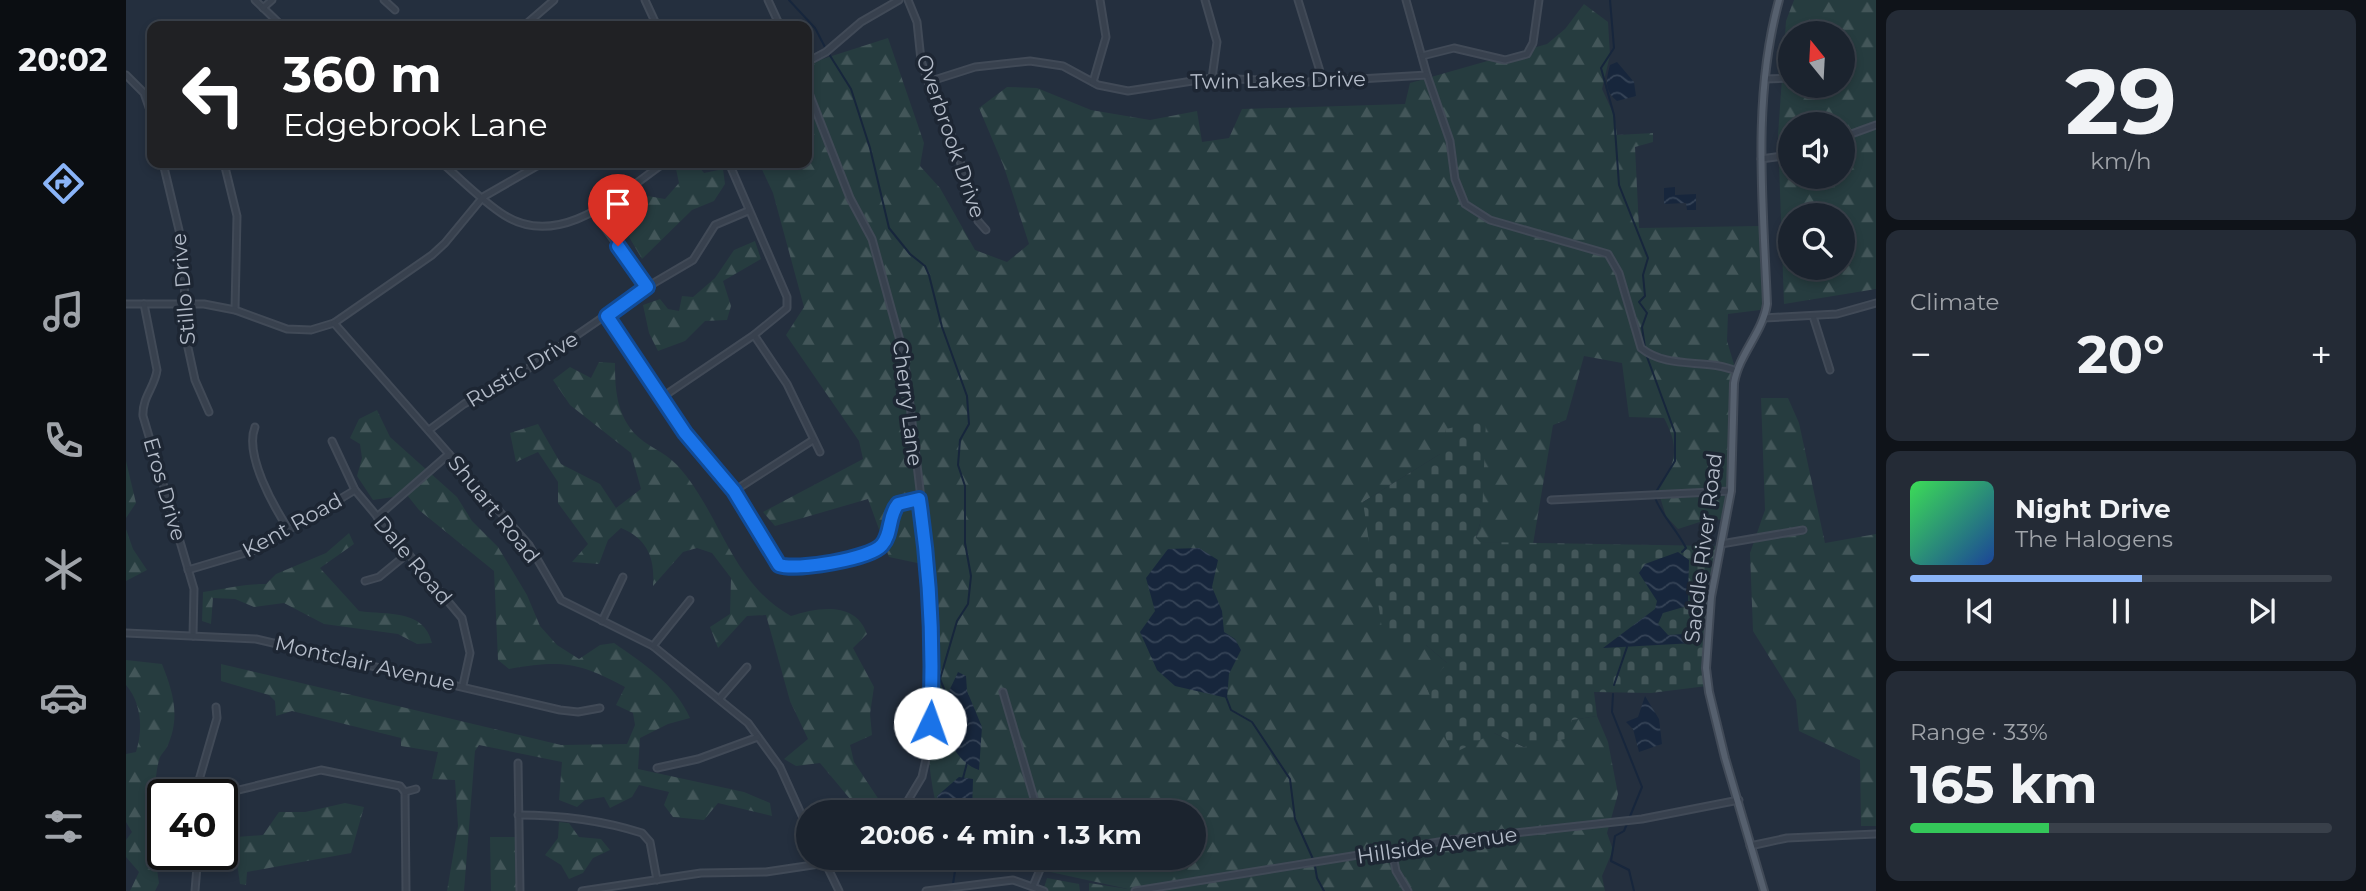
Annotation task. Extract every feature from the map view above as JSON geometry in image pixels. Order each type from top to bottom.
[{"type":"main road","name":"Saddle River Road","points":[[1764,891],[1709,692],[1706,668],[1711,597],[1731,491],[1736,371],[1764,318],[1767,304],[1761,159],[1765,79],[1779,0]]},
{"type":"street","points":[[256,0],[277,21]]},
{"type":"street","points":[[263,8],[272,0]]},
{"type":"street","points":[[384,0],[395,10]]},
{"type":"street","points":[[530,21],[554,0]]},
{"type":"street","points":[[645,0],[655,21]]},
{"type":"street","points":[[768,0],[778,21]]},
{"type":"street","points":[[812,59],[826,52],[861,22],[899,0]]},
{"type":"street","name":"Overbrook Drive","points":[[908,0],[917,22],[921,60],[928,82],[954,141],[978,221],[986,230]]},
{"type":"street","points":[[1093,82],[1101,64],[1106,37],[1100,0]]},
{"type":"street","points":[[1205,0],[1217,42],[1212,78]]},
{"type":"street","points":[[1298,0],[1324,81]]},
{"type":"street","points":[[1406,0],[1427,75],[1450,141],[1455,179],[1465,204],[1489,220],[1608,254],[1619,274],[1641,348],[1658,358],[1713,365],[1736,371]]},
{"type":"street","points":[[1422,56],[1454,48],[1505,60],[1527,54],[1533,43],[1538,0]]},
{"type":"street","name":"Twin Lakes Drive","points":[[928,82],[975,67],[1030,61],[1063,66],[1109,89],[1128,90],[1212,78],[1324,81],[1427,75]]},
{"type":"street","points":[[126,75],[144,93],[147,102]]},
{"type":"street","points":[[1765,79],[1778,78]]},
{"type":"street","name":"Cherry Lane","points":[[812,101],[850,198],[872,239],[900,334],[930,574],[933,668],[928,750],[922,777],[908,800]]},
{"type":"street","points":[[1855,133],[1876,125]]},
{"type":"street","points":[[1761,159],[1778,157]]},
{"type":"street","name":"Stillo Drive","points":[[164,168],[184,251],[185,334],[195,380],[209,412]]},
{"type":"street","points":[[225,168],[237,216],[235,310]]},
{"type":"street","points":[[448,168],[507,217],[534,224],[567,223],[594,212],[657,168]]},
{"type":"street","points":[[126,304],[184,303],[235,310],[288,329],[312,330],[334,323],[432,255],[483,197],[533,168]]},
{"type":"street","points":[[661,398],[781,315],[788,302],[731,168]]},
{"type":"street","name":"Rustic Drive","points":[[429,430],[464,404],[526,370],[647,287],[693,260],[715,225],[748,211]]},
{"type":"street","points":[[594,212],[647,287]]},
{"type":"street","points":[[1764,318],[1838,314],[1876,303]]},
{"type":"street","name":"Eros Drive","points":[[144,304],[157,370],[142,405],[194,589],[193,636]]},
{"type":"street","points":[[607,316],[685,433],[734,491],[774,561],[787,568],[874,551],[885,540],[891,515],[898,504],[919,499]]},
{"type":"street","points":[[1812,316],[1830,370]]},
{"type":"street","name":"Shuart Road","points":[[334,323],[529,545],[561,600],[653,646],[720,698],[758,737],[780,767],[796,802]]},
{"type":"street","points":[[754,335],[787,384],[820,452]]},
{"type":"street","points":[[255,427],[253,439],[266,494],[289,530]]},
{"type":"street","points":[[734,491],[814,440]]},
{"type":"street","name":"Dale Road","points":[[332,441],[355,490],[462,618],[470,653],[463,685]]},
{"type":"street","points":[[377,517],[449,454]]},
{"type":"street","name":"Kent Road","points":[[188,570],[256,550],[355,490]]},
{"type":"street","points":[[1551,500],[1731,491]]},
{"type":"street","points":[[1721,544],[1803,530]]},
{"type":"street","points":[[365,581],[379,577],[407,554]]},
{"type":"street","points":[[602,621],[623,577]]},
{"type":"street","points":[[653,646],[690,600]]},
{"type":"street","name":"Montclair Avenue","points":[[126,633],[256,639],[463,685],[560,710],[578,712],[600,708]]},
{"type":"street","points":[[720,698],[747,667]]},
{"type":"street","points":[[1003,692],[1034,800]]},
{"type":"street","points":[[199,779],[217,718],[216,707]]},
{"type":"street","points":[[657,768],[698,759],[758,737]]},
{"type":"street","points":[[517,763],[520,891]]},
{"type":"street","points":[[238,790],[321,770],[400,786],[405,792],[406,891]]},
{"type":"street","points":[[405,792],[416,789]]},
{"type":"street","name":"Hillside Avenue","points":[[1135,891],[1451,840],[1625,822],[1739,800]]},
{"type":"street","points":[[518,815],[586,818],[612,827],[642,832],[650,842],[657,880]]},
{"type":"street","points":[[1750,846],[1787,838],[1876,834]]},
{"type":"street","points":[[1392,850],[1396,872],[1408,891]]},
{"type":"street","points":[[582,891],[717,872],[796,869]]},
{"type":"street","points":[[195,891],[199,870]]},
{"type":"street","points":[[830,870],[839,891]]},
{"type":"street","points":[[1033,886],[1040,870]]},
{"type":"street","points":[[926,891],[1007,880],[1044,891]]},
{"type":"green space","points":[[1794,0],[1876,0],[1876,289],[1784,304],[1783,280],[1855,280],[1855,203],[1780,203],[1780,189],[1855,189],[1855,112],[1780,112],[1781,98],[1855,98],[1855,21],[1786,21]]},
{"type":"green space","points":[[1584,4],[1608,22],[1610,55],[1602,89],[1614,115],[1617,135],[1653,133],[1653,142],[1635,147],[1639,228],[1759,226],[1767,296],[1760,310],[1728,314],[1727,341],[1736,371],[1727,519],[1706,520],[1678,529],[1666,516],[1658,491],[1672,464],[1674,447],[1664,418],[1629,417],[1622,363],[1584,356],[1566,420],[1553,425],[1533,544],[1480,542],[1476,539],[1482,515],[1440,454],[1363,502],[1426,645],[1447,663],[1494,733],[1524,747],[1572,720],[1597,716],[1608,742],[1618,794],[1607,833],[1613,850],[1602,876],[1605,891],[1089,891],[1089,883],[1128,889],[1041,870],[1206,870],[1206,800],[935,800],[929,756],[926,692],[929,569],[922,564],[889,557],[868,499],[775,526],[763,512],[863,459],[859,441],[786,335],[804,307],[773,193],[761,168],[812,168],[812,62],[888,38],[924,143],[920,166],[940,188],[975,250],[1007,262],[1029,244],[1004,167],[979,108],[1007,87],[1037,88],[1091,110],[1150,120],[1197,111],[1202,142],[1229,138],[1242,109],[1405,104],[1410,83],[1547,44],[1565,29]]},
{"type":"green space","points":[[700,168],[704,173],[723,169],[725,184],[714,201],[692,210],[642,259],[629,237],[636,223],[625,214],[632,201],[648,196],[665,199],[679,183],[676,169]]},
{"type":"green space","points":[[755,241],[761,259],[723,281],[731,306],[727,320],[705,321],[685,341],[658,351],[649,333],[643,305],[660,299],[668,309],[679,311],[682,296],[693,297],[715,278],[734,250]]},
{"type":"green space","points":[[599,362],[615,363],[618,399],[628,425],[639,438],[677,465],[705,504],[740,566],[770,602],[791,616],[813,610],[835,609],[845,611],[862,623],[867,634],[853,648],[874,687],[870,714],[872,735],[850,745],[854,762],[879,800],[851,800],[820,763],[796,766],[784,759],[808,739],[790,701],[766,615],[747,616],[718,648],[710,627],[730,614],[731,578],[712,553],[697,548],[683,552],[653,586],[653,567],[648,551],[638,538],[621,528],[608,540],[599,564],[572,562],[588,544],[558,503],[558,482],[538,452],[516,462],[510,433],[538,424],[561,464],[600,484],[616,508],[641,489],[631,453],[570,405],[553,380],[570,367],[591,378]]},
{"type":"green space","points":[[1761,398],[1788,398],[1799,423],[1825,543],[1876,534],[1876,826],[1861,826],[1860,760],[1799,731],[1796,700],[1753,631],[1750,553],[1765,510]]},
{"type":"green space","points":[[377,410],[390,437],[457,497],[472,521],[498,547],[527,595],[540,626],[557,645],[579,659],[600,645],[614,643],[658,676],[684,706],[690,718],[668,724],[640,738],[638,769],[744,792],[770,803],[772,816],[718,803],[704,820],[673,817],[664,805],[669,792],[639,785],[632,797],[610,808],[604,797],[585,800],[577,807],[559,800],[562,762],[479,745],[475,751],[464,891],[447,891],[458,826],[455,780],[432,779],[438,752],[401,746],[401,738],[292,711],[276,716],[275,701],[269,695],[221,681],[221,664],[561,745],[627,744],[635,725],[633,713],[616,705],[625,687],[594,672],[569,665],[543,664],[509,669],[498,660],[494,571],[419,510],[407,495],[373,500],[357,476],[362,458],[360,444],[350,438],[359,419]]},
{"type":"green space","points":[[1486,420],[1482,516],[1476,538],[1480,542],[1718,546],[1706,625],[1707,686],[1651,693],[1594,692],[1597,716],[1572,720],[1565,739],[1524,747],[1494,733],[1452,754],[1427,688],[1447,663],[1426,645],[1384,642],[1363,502],[1440,454],[1446,429]]},
{"type":"green space","points":[[126,461],[136,503],[126,518]]},
{"type":"green space","points":[[126,529],[133,549],[147,570],[126,581]]},
{"type":"green space","points":[[349,533],[354,544],[320,568],[359,611],[413,619],[428,632],[432,643],[417,644],[398,634],[324,624],[284,603],[254,607],[235,599],[213,598],[211,624],[202,621],[203,592],[266,584],[276,574],[326,553]]},
{"type":"green space","points":[[126,660],[162,664],[174,705],[174,725],[167,747],[160,758],[156,779],[147,779],[147,870],[158,870],[159,883],[155,891],[130,891],[139,872],[126,857],[126,840],[132,832],[126,822],[126,754],[136,752],[140,717],[135,700],[126,685]]},
{"type":"green space","points":[[345,803],[364,807],[351,853],[247,872],[246,885],[240,884],[238,837],[263,835],[279,812],[305,812]]},
{"type":"green space","points":[[559,822],[569,823],[579,837],[601,839],[610,850],[593,858],[583,873],[569,879],[561,865],[545,855],[558,838]]},
{"type":"green space","points":[[490,837],[519,837],[522,891],[491,891]]},
{"type":"green space","points":[[1047,878],[1079,884],[1080,891],[1043,891]]},
{"type":"water","points":[[1617,62],[1634,82],[1636,96],[1617,101],[1608,89],[1607,80],[1610,65]]},
{"type":"water","points":[[1675,187],[1675,195],[1696,194],[1696,210],[1687,210],[1686,203],[1664,204],[1664,188]]},
{"type":"water","points":[[1199,548],[1218,560],[1212,587],[1222,611],[1224,632],[1235,639],[1241,650],[1229,674],[1227,698],[1175,686],[1157,670],[1140,632],[1155,611],[1146,578],[1168,549]]},
{"type":"water","points":[[1678,552],[1689,560],[1687,606],[1663,613],[1658,624],[1668,635],[1685,634],[1694,643],[1603,648],[1655,609],[1657,601],[1639,573],[1645,564]]},
{"type":"water","points":[[958,672],[966,676],[967,691],[982,727],[979,770],[970,766],[956,752],[947,733],[944,713],[946,700]]},
{"type":"water","points":[[1645,696],[1659,719],[1662,744],[1639,752],[1633,729],[1626,722],[1638,717]]},
{"type":"water","points":[[959,777],[973,779],[972,800],[938,800],[937,796]]},
{"type":"waterway","points":[[789,0],[808,21]]},
{"type":"waterway","points":[[1610,0],[1614,48],[1601,68],[1614,115],[1619,185],[1648,258],[1643,275],[1645,296],[1639,302],[1647,313],[1642,327],[1645,348]]},
{"type":"waterway","points":[[812,25],[826,49]]},
{"type":"waterway","points":[[829,54],[851,89],[870,148],[889,228],[910,254],[925,266],[929,275],[942,327],[967,396],[969,424],[960,440],[958,465],[965,486],[965,543],[971,576],[968,604],[957,621],[940,679],[947,696]]},
{"type":"waterway","points":[[1646,354],[1675,433],[1675,461],[1654,495],[1686,548],[1682,552]]},
{"type":"waterway","points":[[1614,685],[1627,647]]},
{"type":"waterway","points":[[1613,694],[1612,712],[1642,787],[1624,831],[1615,836],[1611,861],[1629,870],[1634,891]]},
{"type":"waterway","points":[[1226,697],[1231,710],[1252,722],[1290,779],[1295,819],[1313,859]]},
{"type":"waterway","points":[[963,778],[967,763]]},
{"type":"waterway","points":[[1315,866],[1317,878],[1324,891]]},
{"type":"waterway","points":[[953,884],[955,870]]},
{"type":"route","points":[[618,246],[647,287],[607,316],[685,433],[734,491],[774,561],[793,568],[874,551],[881,547],[885,540],[891,515],[898,504],[919,499],[930,574],[933,668],[930,723]]}]
